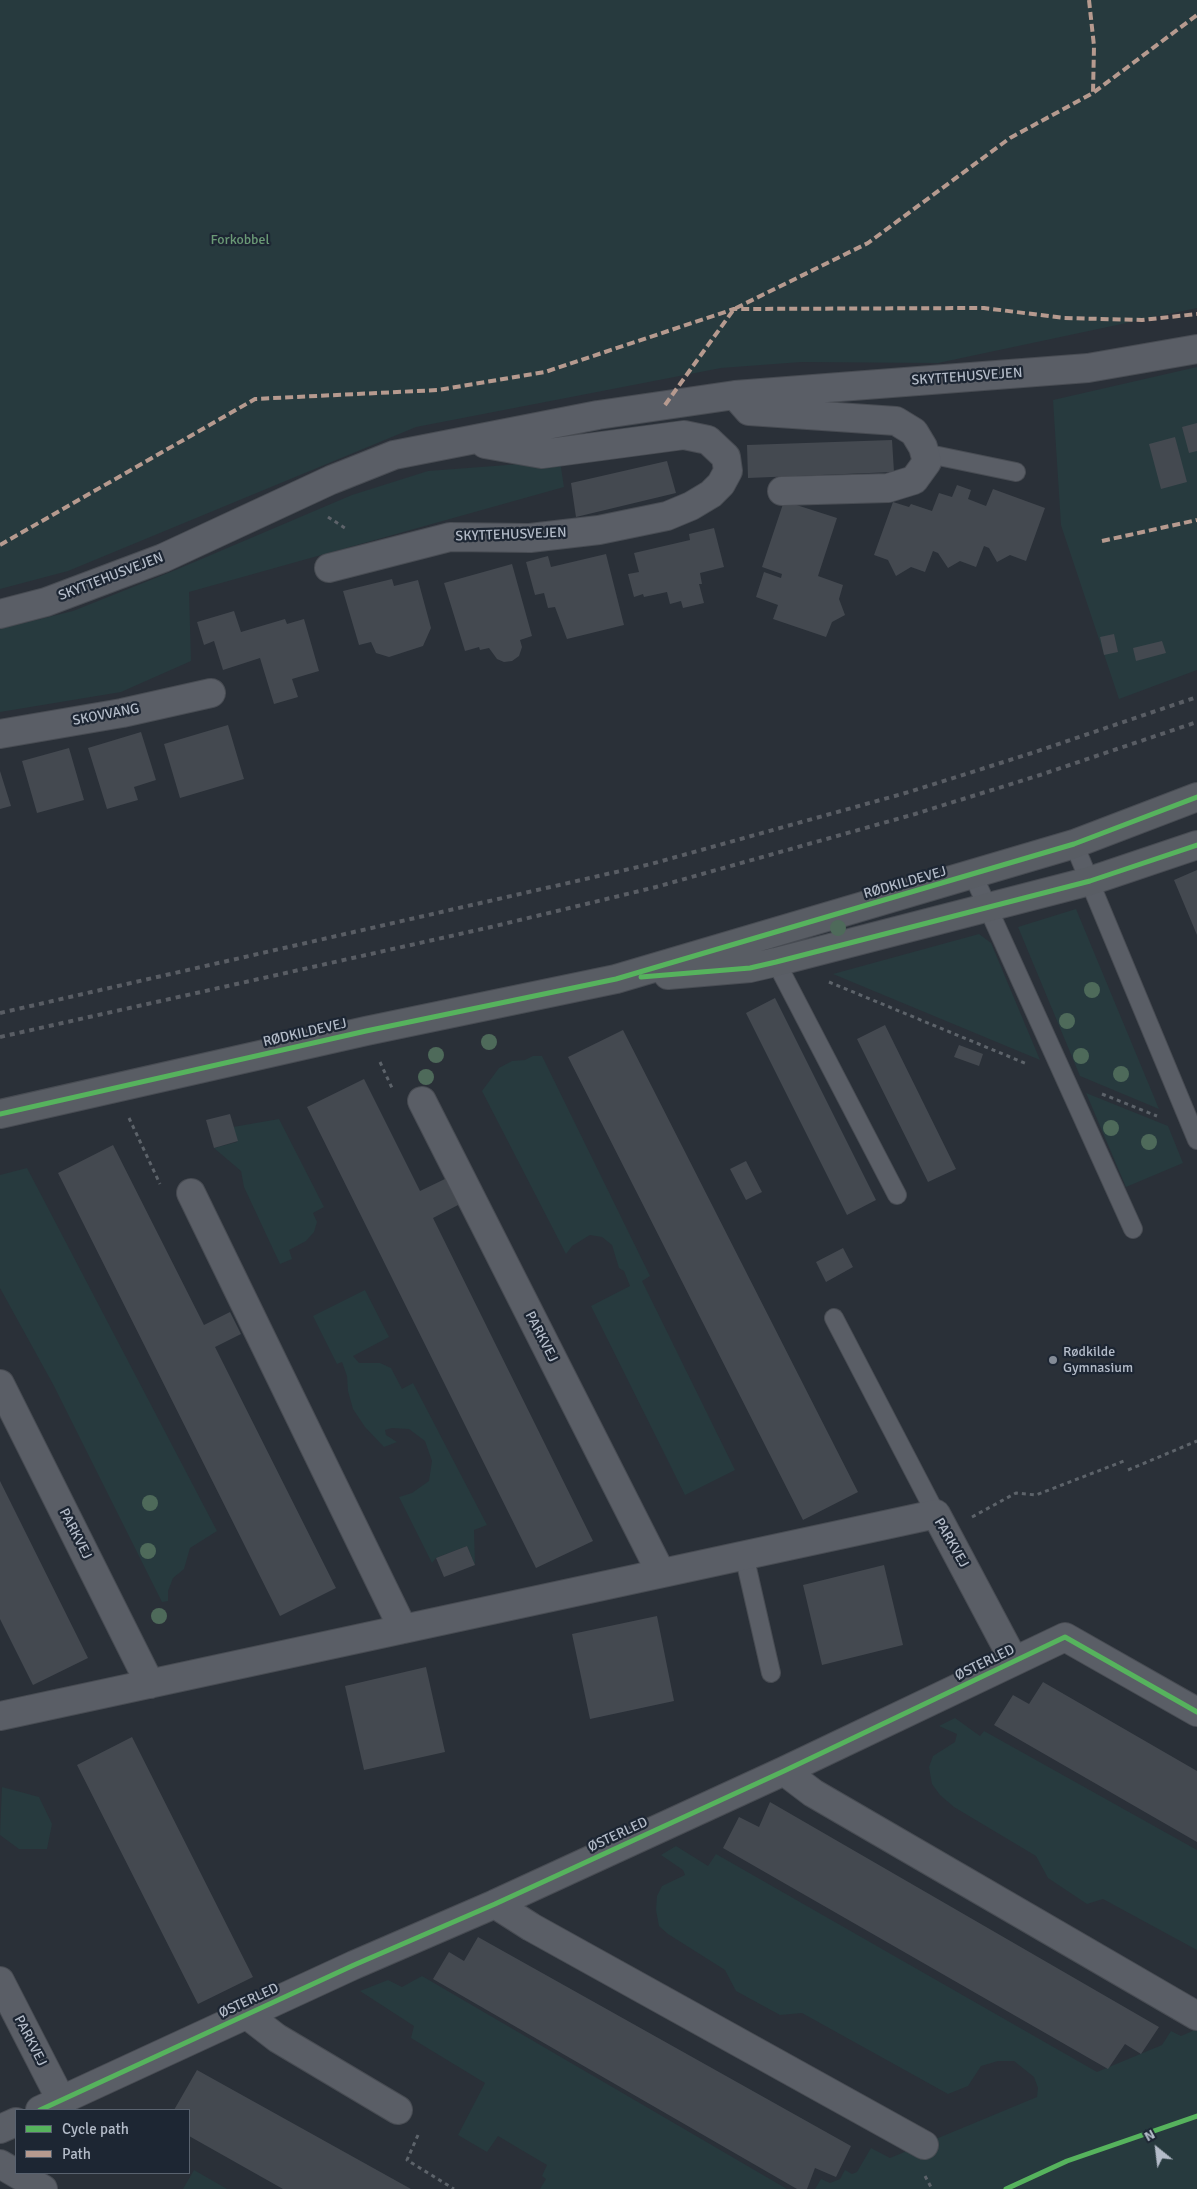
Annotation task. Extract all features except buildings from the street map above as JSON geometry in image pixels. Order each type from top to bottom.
[{"type":"street","name":"SKYTTEHUSVEJEN","points":[[0,614],[46,602],[163,558],[296,495],[394,455],[598,415],[735,394],[1088,368],[1197,349]]},
{"type":"street","points":[[735,394],[749,411],[896,421],[914,432],[927,462],[914,480],[888,488],[782,491]]},
{"type":"street","name":"SKYTTEHUSVEJEN","points":[[329,568],[450,537],[530,538],[599,530],[667,516],[691,506],[711,494],[721,484],[728,471],[726,457],[708,440],[684,435],[542,454],[471,441]]},
{"type":"street","name":"SKOVVANG","points":[[0,734],[122,713],[211,693]]},
{"type":"street","name":"RØDKILDEVEJ","points":[[0,1114],[366,1031],[616,980],[1074,844],[1197,797]]},
{"type":"street","name":"RØDKILDEVEJ","points":[[616,980],[750,968],[988,909],[1090,881],[1197,845]]},
{"type":"street","name":"PARKVEJ","points":[[422,1101],[661,1573]]},
{"type":"street","points":[[191,1192],[404,1629]]},
{"type":"street","name":"PARKVEJ","points":[[0,1384],[150,1684]]},
{"type":"street","name":"PARKVEJ","points":[[0,1716],[744,1555],[941,1522],[1014,1661]]},
{"type":"street","name":"ØSTERLED","points":[[50,2105],[246,2014],[495,1904],[784,1771],[1065,1637],[1197,1712]]},
{"type":"street","points":[[784,1771],[813,1793],[1197,2016]]},
{"type":"street","points":[[495,1904],[531,1927],[924,2145]]},
{"type":"street","name":"PARKVEJ","points":[[0,1981],[50,2105]]},
{"type":"street","name":"ØSTERLED","points":[[246,2014],[278,2038],[398,2110]]},
{"type":"street","points":[[0,2129],[15,2122]]},
{"type":"street","points":[[0,2164],[15,2173]]},
{"type":"street","points":[[17,2174],[43,2189]]},
{"type":"lane","points":[[924,453],[1016,472]]},
{"type":"lane","points":[[1074,844],[1195,1135]]},
{"type":"lane","points":[[973,875],[1133,1229]]},
{"type":"lane","points":[[780,961],[896,1195]]},
{"type":"lane","points":[[834,1318],[941,1522]]},
{"type":"lane","points":[[744,1555],[771,1673]]},
{"type":"path","points":[[296,495],[382,553]]},
{"type":"path","points":[[780,961],[1195,1135]]},
{"type":"path","points":[[366,1031],[397,1100],[422,1101]]},
{"type":"path","points":[[122,1085],[130,1121],[163,1191],[191,1192]]},
{"type":"path","points":[[1128,1470],[1197,1441]]},
{"type":"path","points":[[941,1522],[1016,1493],[1036,1495],[1124,1461]]},
{"type":"path","points":[[398,2110],[419,2136],[407,2160],[454,2189]]},
{"type":"green space","name":"Forkobbel","points":[[0,0],[1197,0],[1197,308],[938,363],[801,362],[721,368],[416,427],[68,571],[0,589]]},
{"type":"green space","points":[[1197,367],[1197,670],[1119,699],[1061,525],[1053,400]]},
{"type":"green space","points":[[560,461],[564,487],[189,592],[191,661],[121,692],[0,712],[0,629],[73,611],[178,569],[352,495],[428,471]]},
{"type":"green space","points":[[1076,909],[1159,1109],[1080,1076],[1018,927]]},
{"type":"green space","points":[[979,934],[991,943],[1040,1060],[833,974]]},
{"type":"green space","points":[[533,1056],[542,1056],[650,1276],[642,1281],[735,1470],[685,1495],[591,1306],[630,1286],[624,1271],[619,1268],[612,1245],[602,1237],[590,1235],[572,1246],[566,1254],[482,1091],[499,1068],[512,1061],[525,1060]]},
{"type":"green space","points":[[1086,1093],[1168,1126],[1183,1163],[1126,1187]]},
{"type":"green space","points":[[279,1119],[324,1207],[313,1213],[317,1222],[314,1232],[306,1241],[289,1250],[292,1259],[280,1264],[244,1187],[241,1171],[214,1148],[237,1142],[233,1127]]},
{"type":"green space","points":[[27,1168],[217,1531],[190,1548],[184,1569],[173,1578],[168,1591],[168,1601],[162,1602],[54,1386],[0,1288],[0,1175]]},
{"type":"green space","points":[[365,1290],[389,1337],[353,1356],[359,1363],[380,1363],[391,1368],[402,1389],[413,1383],[487,1525],[474,1530],[475,1565],[467,1546],[436,1558],[432,1563],[399,1497],[412,1493],[429,1481],[432,1461],[425,1441],[409,1429],[392,1428],[385,1430],[386,1435],[397,1442],[384,1447],[365,1427],[353,1409],[348,1391],[347,1376],[342,1362],[337,1364],[313,1316]]},
{"type":"green space","points":[[955,1718],[980,1736],[984,1731],[1197,1850],[1197,1950],[1103,1899],[1087,1904],[1048,1878],[1036,1856],[954,1807],[940,1795],[932,1784],[929,1767],[933,1756],[955,1742],[957,1734],[939,1726]]},
{"type":"green space","points":[[2,1787],[39,1797],[52,1824],[47,1849],[19,1849],[0,1835]]},
{"type":"green space","points":[[676,1846],[708,1866],[716,1854],[1097,2072],[1162,2045],[1171,2031],[1181,2036],[1197,2029],[1197,2189],[815,2189],[821,2179],[830,2183],[840,2179],[845,2170],[852,2174],[857,2172],[871,2148],[890,2158],[1037,2097],[1038,2088],[1034,2077],[1014,2061],[998,2061],[981,2066],[968,2086],[948,2094],[802,2013],[780,2015],[736,1991],[725,1970],[668,1934],[659,1926],[656,1910],[657,1896],[662,1886],[685,1875],[683,1870],[661,1855]]},
{"type":"green space","points":[[422,1976],[787,2189],[540,2189],[546,2179],[542,2176],[547,2165],[498,2136],[487,2152],[458,2135],[485,2083],[411,2038],[414,2026],[360,1991],[388,1980],[402,1987]]},
{"type":"green space","points":[[194,2170],[227,2189],[183,2189]]},
{"type":"railway","points":[[0,1013],[651,864],[909,792],[1197,697]]},
{"type":"railway","points":[[0,1037],[491,927],[656,887],[915,814],[1040,775],[1197,722]]},
{"type":"marked path","points":[[1089,0],[1094,46],[1093,93]]},
{"type":"marked path","points":[[665,405],[734,309],[868,243],[1010,138],[1093,93],[1197,15]]},
{"type":"marked path","points":[[0,545],[255,399],[438,390],[545,372],[734,309],[984,308],[1064,318],[1142,320],[1197,314]]},
{"type":"marked path","points":[[1102,541],[1197,520]]},
{"type":"cycle path","points":[[0,1114],[366,1031],[616,979],[1074,844],[1197,797]]},
{"type":"cycle path","points":[[641,977],[750,968],[776,962],[1090,881],[1197,845]]},
{"type":"cycle path","points":[[42,2109],[354,1965],[495,1904],[784,1771],[1065,1637],[1197,1712]]},
{"type":"cycle path","points":[[1006,2189],[1067,2161],[1197,2116]]},
{"type":"place","name":"Rødkilde Gymnasium","points":[[1053,1360]]}]
